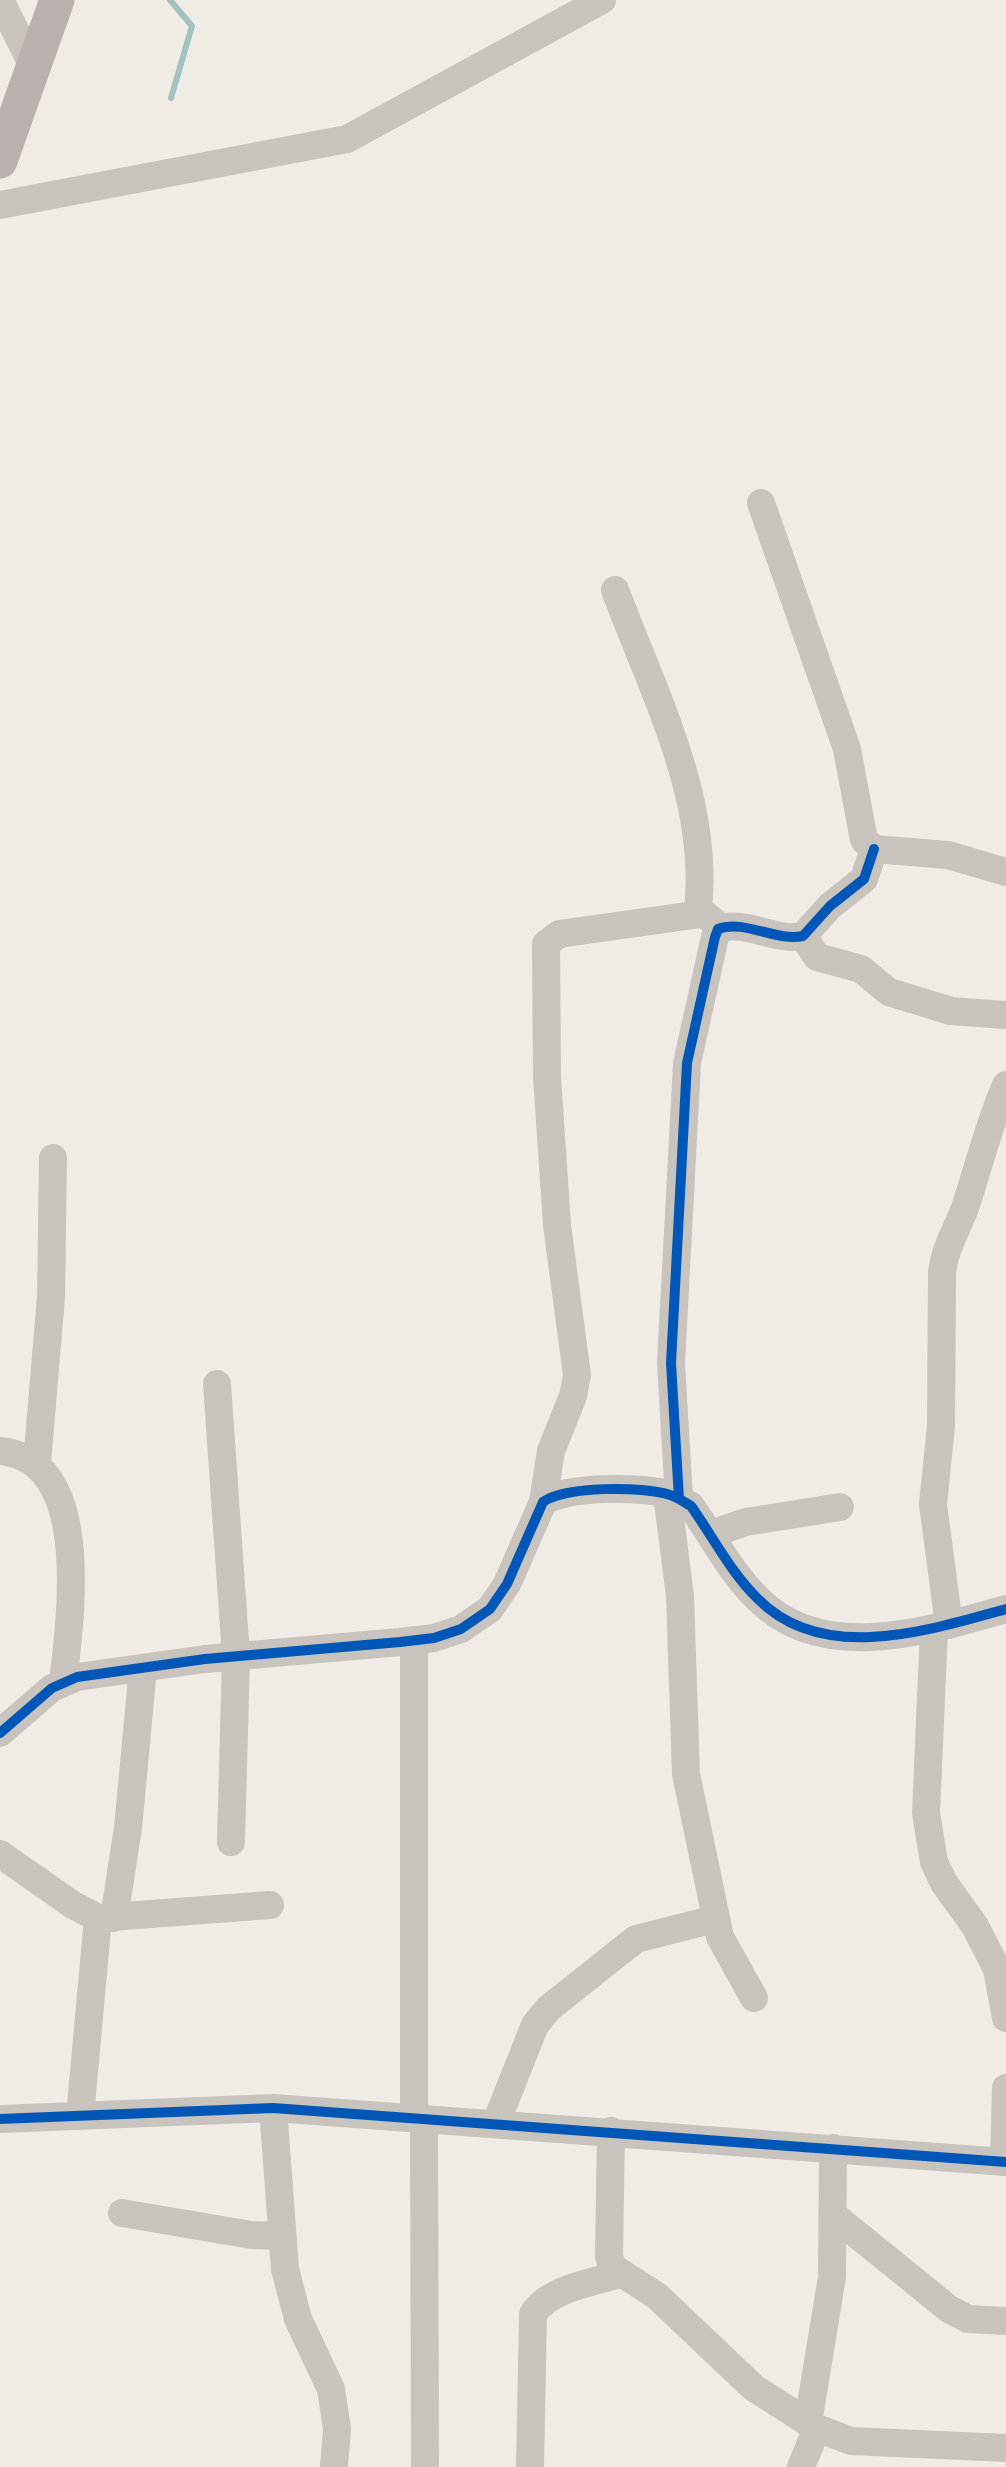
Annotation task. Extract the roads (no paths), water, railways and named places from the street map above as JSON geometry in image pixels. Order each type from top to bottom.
[{"type":"main road","points":[[0,161],[56,0]]},
{"type":"street","points":[[0,0],[34,68]]},
{"type":"street","points":[[0,205],[347,138],[602,0]]},
{"type":"street","points":[[760,503],[847,750],[864,840],[874,849],[948,854],[1006,872]]},
{"type":"street","points":[[615,590],[690,794],[701,859],[698,909],[712,921],[715,936],[687,1063],[671,1363],[673,1496],[686,1774],[715,1919],[726,1951],[754,1998]]},
{"type":"street","points":[[0,1733],[52,1688],[77,1676],[414,1640],[461,1628],[490,1609],[507,1584],[543,1502],[551,1451],[573,1396],[577,1375],[557,1226],[547,1077],[546,944],[559,934],[712,921],[789,937],[803,936],[830,906],[864,880],[874,849]]},
{"type":"street","points":[[803,936],[817,957],[861,970],[889,992],[958,1013],[1006,1015]]},
{"type":"street","points":[[1006,1085],[965,1208],[946,1249],[942,1272],[941,1426],[933,1504],[942,1627],[926,1814],[929,1840],[944,1882],[975,1926],[997,1969],[1006,2018]]},
{"type":"street","points":[[37,1463],[51,1298],[52,1158]]},
{"type":"street","points":[[217,1384],[236,1656],[231,1842]]},
{"type":"street","points":[[0,1450],[37,1463],[56,1489],[65,1524],[71,1611],[63,1684]]},
{"type":"street","points":[[543,1502],[564,1492],[673,1496],[691,1506],[760,1602],[796,1625],[825,1633],[866,1637],[916,1634],[1006,1609]]},
{"type":"street","points":[[710,1534],[746,1522],[840,1507]]},
{"type":"street","points":[[414,1640],[426,2467]]},
{"type":"street","points":[[80,2116],[106,1918],[128,1828],[143,1668]]},
{"type":"street","points":[[0,1854],[74,1906],[106,1918],[270,1905]]},
{"type":"street","points":[[496,2123],[535,2025],[549,2008],[636,1939],[715,1919]]},
{"type":"street","points":[[0,2119],[273,2108],[1005,2162],[1006,2088]]},
{"type":"street","points":[[273,2108],[282,2236],[292,2301],[331,2389],[337,2428],[334,2467]]},
{"type":"street","points":[[612,2132],[608,2256],[612,2267],[657,2296],[754,2388],[812,2426],[851,2441],[1006,2448]]},
{"type":"street","points":[[801,2467],[812,2426],[832,2278],[834,2148]]},
{"type":"street","points":[[122,2214],[251,2235],[282,2236]]},
{"type":"street","points":[[833,2215],[949,2310],[968,2319],[1006,2321]]},
{"type":"street","points":[[530,2467],[534,2314],[552,2296],[620,2274]]},
{"type":"street","points":[[851,2441],[864,2467]]},
{"type":"waterway","points":[[170,0],[192,26],[171,98]]}]
